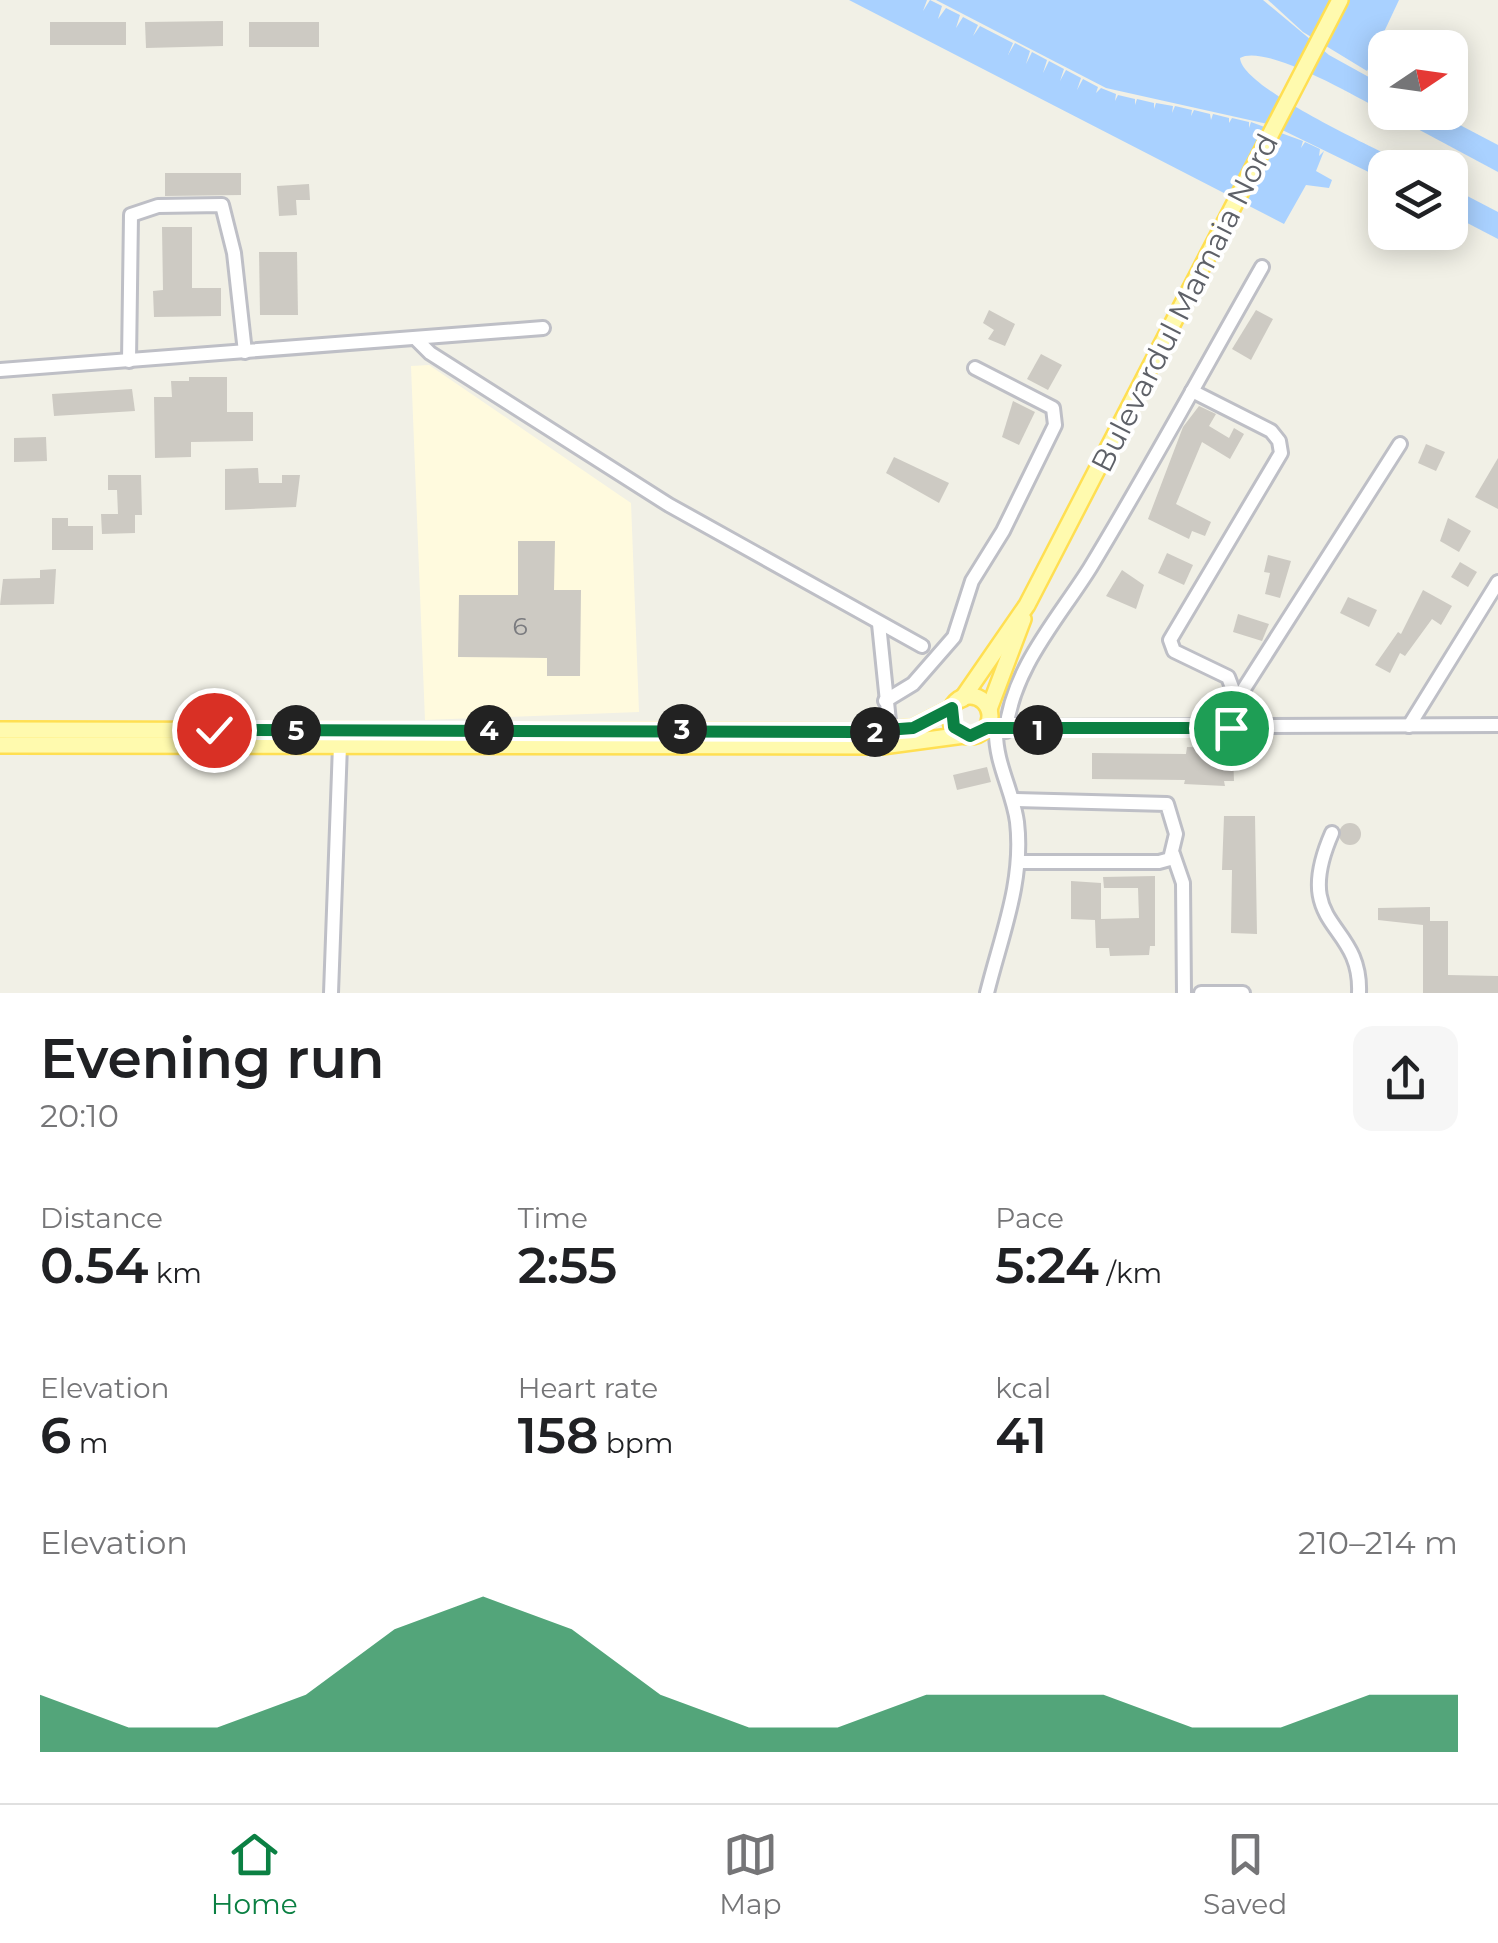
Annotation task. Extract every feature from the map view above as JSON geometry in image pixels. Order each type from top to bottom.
[{"type":"main road","name":"Bulevardul Mamaia Nord","points":[[957,703],[1027,605],[1340,0]]},
{"type":"main road","name":"Bulevardul Mamaia Nord","points":[[989,709],[1027,605]]},
{"type":"main road","points":[[0,730],[890,731],[921,725],[957,703],[980,699],[989,709],[996,730],[867,746],[0,745]]},
{"type":"main road","points":[[957,703],[951,721],[964,735]]},
{"type":"street","points":[[130,362],[131,215],[158,206],[222,205],[230,234],[246,352]]},
{"type":"street","points":[[987,993],[1018,862],[1014,800],[998,754],[996,730],[1029,663],[1262,267]]},
{"type":"street","points":[[0,370],[542,328]]},
{"type":"street","points":[[416,339],[430,353],[669,505],[922,646]]},
{"type":"street","points":[[886,701],[913,684],[954,637],[972,581],[1003,532],[1055,425],[1053,408],[975,368]]},
{"type":"street","points":[[1192,391],[1271,431],[1280,441],[1281,453],[1272,470],[1170,640],[1174,650],[1228,678],[1233,706],[1231,728]]},
{"type":"street","points":[[1233,706],[1254,680],[1323,561],[1400,444]]},
{"type":"street","points":[[1409,726],[1498,582]]},
{"type":"street","points":[[880,624],[890,731]]},
{"type":"street","points":[[996,730],[1498,725]]},
{"type":"street","points":[[330,993],[340,745]]},
{"type":"street","points":[[1014,800],[1167,804],[1176,834],[1173,854],[1182,884],[1184,993]]},
{"type":"street","points":[[1332,834],[1320,869],[1318,902],[1355,962],[1359,993]]},
{"type":"street","points":[[1018,862],[1159,862],[1173,854]]},
{"type":"street","points":[[1200,993],[1243,993]]},
{"type":"shaded area","points":[[429,365],[631,503],[639,712],[425,720],[411,366]]},
{"type":"water","points":[[849,0],[927,0],[923,11],[930,0],[942,6],[938,19],[946,8],[960,15],[956,28],[963,17],[978,25],[973,36],[980,26],[1013,43],[1008,55],[1015,43],[1030,51],[1026,64],[1032,52],[1047,60],[1043,73],[1049,61],[1064,69],[1060,81],[1066,70],[1081,78],[1077,90],[1083,79],[1098,87],[1096,93],[1101,88],[1116,94],[1115,101],[1118,95],[1135,99],[1135,105],[1137,99],[1154,103],[1154,109],[1156,103],[1173,106],[1172,113],[1175,106],[1192,110],[1191,116],[1194,110],[1210,114],[1211,120],[1213,114],[1229,118],[1229,123],[1232,118],[1249,122],[1249,128],[1251,122],[1303,141],[1301,148],[1305,142],[1320,149],[1319,156],[1324,151],[1316,171],[1332,180],[1329,188],[1306,185],[1284,224]]},
{"type":"water","points":[[936,0],[1263,0],[1329,55],[1368,77],[1368,103],[1312,74],[1269,58],[1240,58],[1247,71],[1287,102],[1377,150],[1368,150],[1368,172],[1272,125],[1106,88]]},
{"type":"water","points":[[1268,0],[1399,0],[1385,30],[1368,30],[1367,71],[1303,32]]},
{"type":"water","points":[[1468,129],[1498,145],[1498,172],[1468,156],[1468,150],[1457,150],[1420,130]]},
{"type":"water","points":[[1468,196],[1498,212],[1498,239],[1468,223]]},
{"type":"building","points":[[223,21],[223,46],[146,48],[145,22]]},
{"type":"building","points":[[50,22],[126,22],[126,45],[50,45]]},
{"type":"building","points":[[249,22],[319,22],[319,47],[249,47]]},
{"type":"building","points":[[165,173],[241,173],[241,195],[165,196]]},
{"type":"building","points":[[309,184],[310,200],[296,200],[297,215],[279,216],[277,186]]},
{"type":"building","points":[[162,227],[192,227],[192,288],[221,288],[221,316],[154,317],[153,291],[163,290]]},
{"type":"building","points":[[259,252],[297,252],[298,315],[260,315]]},
{"type":"building","points":[[989,310],[1015,324],[1005,346],[988,339],[994,330],[983,323]]},
{"type":"building","points":[[1256,310],[1273,319],[1251,360],[1232,349]]},
{"type":"building","points":[[1041,354],[1062,365],[1048,390],[1027,379]]},
{"type":"building","points":[[189,377],[227,377],[227,412],[253,412],[253,441],[191,442],[191,457],[155,458],[154,397],[172,397],[171,381],[189,381]]},
{"type":"building","points":[[132,389],[135,411],[54,416],[52,394]]},
{"type":"building","points":[[1013,401],[1035,412],[1019,445],[1002,437]]},
{"type":"building","points":[[1199,406],[1216,414],[1209,426],[1229,438],[1234,428],[1244,434],[1230,459],[1202,442],[1176,504],[1211,522],[1205,536],[1192,531],[1189,539],[1148,519],[1183,427]]},
{"type":"building","points":[[46,437],[47,461],[14,462],[14,438]]},
{"type":"building","points":[[1426,444],[1445,452],[1436,471],[1418,463]]},
{"type":"building","points":[[894,457],[949,483],[939,503],[886,473]]},
{"type":"building","points":[[1498,458],[1498,509],[1475,497]]},
{"type":"building","points":[[258,468],[259,483],[282,483],[282,475],[300,475],[296,507],[225,510],[225,469]]},
{"type":"building","points":[[108,475],[141,475],[142,515],[135,515],[135,533],[102,534],[101,514],[118,514],[117,490],[108,490]]},
{"type":"building","points":[[52,518],[68,518],[68,526],[93,526],[93,550],[52,550]]},
{"type":"building","points":[[1448,518],[1471,531],[1459,552],[1440,541]]},
{"type":"building","points":[[518,541],[555,541],[554,590],[581,590],[580,676],[547,676],[547,658],[458,657],[459,595],[518,595]]},
{"type":"building","points":[[1167,553],[1193,565],[1184,585],[1158,573]]},
{"type":"building","points":[[1268,555],[1291,561],[1280,598],[1265,594],[1270,573],[1264,572]]},
{"type":"building","points":[[1460,562],[1477,572],[1468,587],[1451,577]]},
{"type":"building","points":[[56,569],[54,604],[0,605],[3,579],[40,578],[40,570]]},
{"type":"building","points":[[1122,570],[1144,585],[1136,609],[1106,596]]},
{"type":"building","points":[[1423,590],[1452,606],[1441,625],[1432,619],[1405,656],[1400,653],[1390,673],[1375,665],[1398,632],[1401,634]]},
{"type":"building","points":[[1348,597],[1377,610],[1369,627],[1340,613]]},
{"type":"building","points":[[1238,614],[1269,624],[1262,641],[1233,632]]},
{"type":"building","points":[[1187,747],[1225,748],[1226,753],[1233,754],[1234,781],[1224,781],[1225,786],[1184,784],[1185,780],[1092,779],[1092,753],[1186,754]]},
{"type":"building","points":[[987,767],[991,782],[957,790],[953,775]]},
{"type":"building","points":[[1224,816],[1255,816],[1257,934],[1231,933],[1232,870],[1222,870]]},
{"type":"building","points":[[1350,823],[1358,826],[1358,842],[1350,845],[1342,842],[1339,834],[1342,826]]},
{"type":"building","points":[[1155,876],[1155,946],[1150,946],[1149,955],[1110,956],[1109,948],[1096,948],[1095,920],[1071,919],[1071,881],[1101,883],[1101,919],[1139,918],[1138,888],[1104,888],[1103,877]]},
{"type":"building","points":[[1430,907],[1430,921],[1448,921],[1448,975],[1498,976],[1498,993],[1423,993],[1423,925],[1378,920],[1378,908]]},
{"type":"route","points":[[214,730],[635,728],[860,732],[913,728],[952,708],[954,727],[970,736],[987,728],[1231,728]]}]
